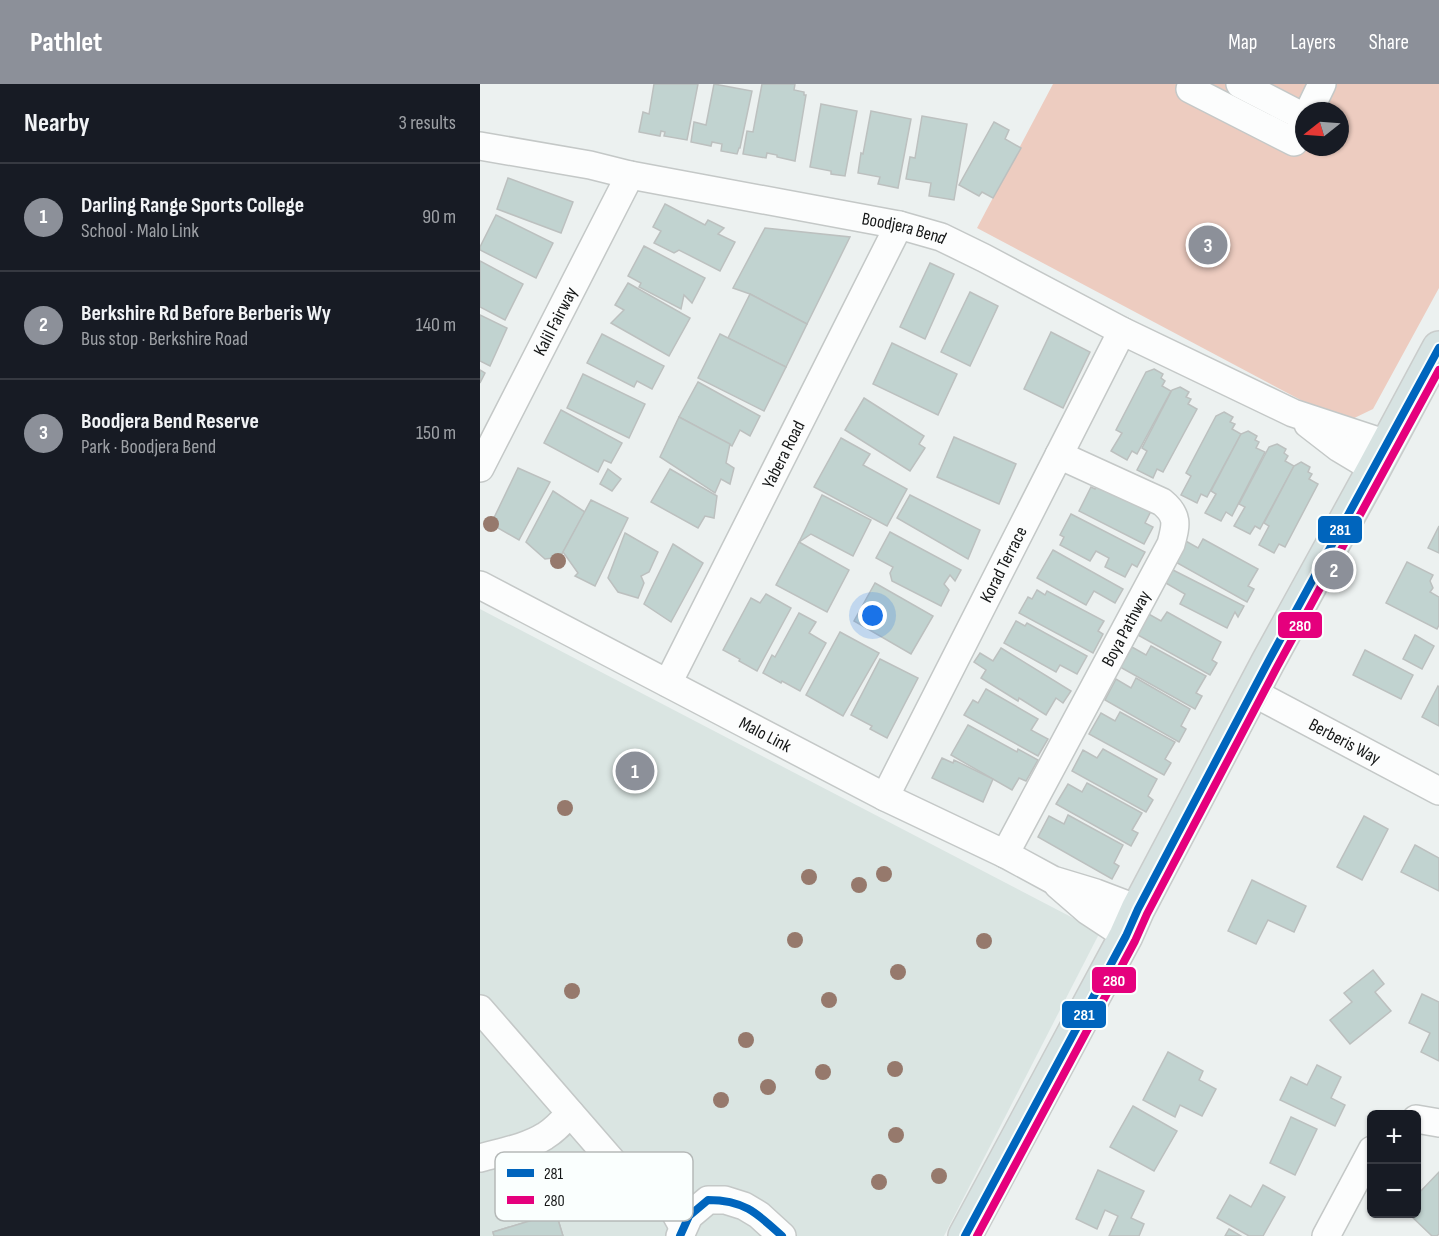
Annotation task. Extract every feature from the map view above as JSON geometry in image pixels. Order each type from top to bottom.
[{"type":"main road","points":[[965,1236],[1252,692],[1439,348]]},
{"type":"street","points":[[1192,84],[1190,89],[1294,142],[1295,140]]},
{"type":"street","points":[[1240,84],[1295,114]]},
{"type":"street","name":"Boodjera Bend","points":[[480,146],[899,225],[941,237],[1122,331],[1381,456]]},
{"type":"street","name":"Kalil Fairway","points":[[480,468],[630,175]]},
{"type":"street","name":"Yabera Road","points":[[668,683],[899,225]]},
{"type":"street","name":"Korad Terrace","points":[[885,797],[1122,331]]},
{"type":"street","name":"Boya Pathway","points":[[1005,854],[1171,544],[1176,526],[1172,511],[1162,502],[1059,455]]},
{"type":"street","name":"Malo Link","points":[[480,585],[885,797],[1005,854],[1053,880],[1096,893],[1132,923]]},
{"type":"street","name":"Berberis Way","points":[[1252,692],[1439,791]]},
{"type":"street","points":[[480,1009],[605,1152]]},
{"type":"street","points":[[501,1152],[530,1144],[545,1136],[570,1113]]},
{"type":"street","points":[[1421,1120],[1439,1123]]},
{"type":"street","points":[[480,1158],[495,1154]]},
{"type":"street","points":[[1326,1236],[1367,1158]]},
{"type":"street","points":[[693,1213],[708,1200],[725,1200],[744,1206],[759,1215],[782,1236]]},
{"type":"shaded area","points":[[1053,84],[1439,84],[1439,288],[1373,409],[1344,423],[977,228]]},
{"type":"shaded area","points":[[480,609],[1100,932],[944,1236],[480,1236]]},
{"type":"building","points":[[654,84],[698,84],[687,140],[664,136],[665,132],[661,131],[660,136],[639,132],[643,112],[649,114]]},
{"type":"building","points":[[714,84],[752,91],[737,154],[721,151],[722,144],[712,142],[711,146],[691,142],[694,122],[706,125]]},
{"type":"building","points":[[762,84],[795,84],[794,90],[804,92],[806,95],[795,161],[767,153],[766,158],[743,154],[747,131],[753,132]]},
{"type":"building","points":[[821,104],[857,111],[845,176],[810,167]]},
{"type":"building","points":[[871,111],[911,119],[898,188],[878,184],[880,177],[858,173]]},
{"type":"building","points":[[922,116],[967,124],[954,200],[929,196],[931,183],[906,179],[910,157],[915,158]]},
{"type":"building","points":[[994,122],[1009,130],[1005,139],[1021,148],[993,198],[982,192],[979,196],[959,185]]},
{"type":"building","points":[[508,178],[573,202],[561,233],[497,209]]},
{"type":"building","points":[[665,204],[705,225],[708,220],[724,228],[718,234],[735,242],[720,271],[679,250],[674,253],[654,243],[661,231],[653,227]]},
{"type":"building","points":[[496,215],[553,243],[536,278],[480,250]]},
{"type":"building","points":[[765,228],[850,237],[807,324],[750,294],[733,288]]},
{"type":"building","points":[[644,246],[705,278],[692,303],[684,295],[681,309],[639,287],[641,283],[628,276]]},
{"type":"building","points":[[480,261],[523,284],[505,320],[480,307]]},
{"type":"building","points":[[930,263],[954,274],[925,339],[900,327]]},
{"type":"building","points":[[628,283],[690,318],[669,356],[611,323],[624,310],[615,305]]},
{"type":"building","points":[[970,292],[998,306],[970,366],[941,352]]},
{"type":"building","points":[[750,294],[807,324],[786,367],[728,338]]},
{"type":"building","points":[[480,315],[507,328],[490,366],[480,361]]},
{"type":"building","points":[[1051,332],[1090,352],[1063,408],[1024,389]]},
{"type":"building","points":[[602,334],[664,366],[652,389],[637,381],[634,387],[587,363]]},
{"type":"building","points":[[720,334],[786,367],[764,411],[698,378]]},
{"type":"building","points":[[892,343],[957,374],[938,415],[873,384]]},
{"type":"building","points":[[1154,369],[1163,374],[1161,378],[1165,381],[1162,386],[1171,391],[1137,454],[1132,451],[1127,460],[1111,451],[1122,433],[1116,430],[1146,372]]},
{"type":"building","points":[[480,370],[485,373],[480,383]]},
{"type":"building","points":[[583,374],[645,404],[629,438],[567,408]]},
{"type":"building","points":[[698,382],[760,416],[750,436],[740,430],[732,446],[679,417]]},
{"type":"building","points":[[1180,387],[1189,392],[1186,397],[1191,399],[1188,404],[1197,409],[1163,472],[1157,469],[1153,478],[1137,470],[1147,451],[1142,448],[1172,390]]},
{"type":"building","points":[[864,398],[924,436],[919,444],[925,448],[910,471],[845,430]]},
{"type":"building","points":[[561,410],[622,443],[611,463],[604,460],[598,472],[544,443]]},
{"type":"building","points":[[1224,412],[1233,417],[1230,422],[1235,424],[1232,429],[1241,434],[1207,497],[1201,494],[1197,503],[1181,495],[1191,476],[1186,473],[1216,416]]},
{"type":"building","points":[[679,417],[730,444],[726,463],[734,468],[730,484],[721,479],[715,493],[660,457]]},
{"type":"building","points":[[1248,431],[1257,436],[1255,440],[1259,442],[1256,448],[1265,452],[1232,516],[1226,512],[1221,521],[1205,513],[1216,494],[1211,491],[1241,434]]},
{"type":"building","points":[[954,437],[1016,464],[999,504],[937,477]]},
{"type":"building","points":[[841,438],[870,454],[863,465],[907,489],[887,526],[814,487]]},
{"type":"building","points":[[1277,444],[1286,449],[1284,453],[1288,456],[1285,461],[1294,466],[1260,529],[1255,526],[1250,534],[1234,526],[1245,507],[1239,504],[1269,447]]},
{"type":"building","points":[[1301,462],[1310,467],[1308,472],[1312,474],[1309,479],[1318,484],[1285,547],[1279,544],[1274,553],[1259,545],[1269,526],[1264,523],[1294,466]]},
{"type":"building","points":[[518,468],[550,482],[519,540],[491,524]]},
{"type":"building","points":[[608,469],[621,479],[612,491],[600,484]]},
{"type":"building","points":[[670,469],[717,496],[714,518],[705,516],[698,528],[651,502]]},
{"type":"building","points":[[1098,482],[1152,509],[1145,523],[1153,527],[1144,544],[1079,511],[1091,487],[1095,489]]},
{"type":"building","points":[[553,491],[585,512],[558,561],[553,558],[545,559],[526,542]]},
{"type":"building","points":[[822,495],[871,520],[853,556],[811,534],[799,542]]},
{"type":"building","points":[[910,495],[980,530],[968,559],[897,518]]},
{"type":"building","points":[[591,500],[628,518],[595,586],[575,576],[578,573],[563,552]]},
{"type":"building","points":[[1071,514],[1145,552],[1137,567],[1132,564],[1125,577],[1105,567],[1109,558],[1096,551],[1090,561],[1060,545],[1064,537],[1060,535]]},
{"type":"building","points":[[1439,526],[1439,553],[1428,548]]},
{"type":"building","points":[[890,532],[961,570],[955,581],[950,575],[944,584],[949,590],[941,606],[892,581],[890,573],[893,567],[876,558]]},
{"type":"building","points":[[625,533],[658,552],[649,572],[641,576],[644,583],[638,598],[618,592],[608,578]]},
{"type":"building","points":[[1203,539],[1258,569],[1248,586],[1254,589],[1247,602],[1172,560],[1184,540],[1198,548]]},
{"type":"building","points":[[799,542],[849,570],[827,612],[776,585]]},
{"type":"building","points":[[673,544],[703,563],[671,622],[644,604]]},
{"type":"building","points":[[1053,550],[1123,589],[1115,603],[1094,591],[1086,605],[1037,578]]},
{"type":"building","points":[[1407,562],[1433,575],[1430,581],[1433,588],[1430,592],[1439,597],[1437,629],[1386,603]]},
{"type":"building","points":[[1171,569],[1244,606],[1238,617],[1235,612],[1227,628],[1180,604],[1185,594],[1164,582]]},
{"type":"building","points":[[875,583],[933,616],[911,654],[854,621]]},
{"type":"building","points":[[1037,590],[1045,595],[1047,591],[1104,621],[1098,631],[1103,634],[1093,653],[1019,613],[1028,597],[1032,599]]},
{"type":"building","points":[[766,594],[791,608],[757,671],[723,650],[751,598],[760,603]]},
{"type":"building","points":[[1167,612],[1221,642],[1212,660],[1217,663],[1210,675],[1136,634],[1147,613],[1161,621]]},
{"type":"building","points":[[799,613],[816,622],[809,633],[826,643],[800,691],[763,673],[772,655],[775,657]]},
{"type":"building","points":[[1016,621],[1025,626],[1027,623],[1087,656],[1077,674],[1060,665],[1056,672],[1004,643]]},
{"type":"building","points":[[840,632],[879,653],[843,716],[806,695]]},
{"type":"building","points":[[1415,635],[1434,646],[1422,669],[1403,659]]},
{"type":"building","points":[[1151,646],[1206,676],[1196,693],[1202,696],[1195,709],[1120,667],[1132,647],[1146,655]]},
{"type":"building","points":[[1001,648],[1071,691],[1063,703],[1056,698],[1046,715],[981,678],[986,670],[974,662],[980,653],[993,661]]},
{"type":"building","points":[[1365,650],[1413,675],[1401,699],[1353,675]]},
{"type":"building","points":[[880,659],[918,678],[887,738],[870,729],[872,726],[851,715]]},
{"type":"building","points":[[1136,678],[1190,709],[1181,726],[1186,729],[1179,742],[1105,700],[1116,679],[1131,688]]},
{"type":"building","points":[[1439,687],[1439,726],[1422,717]]},
{"type":"building","points":[[986,689],[1038,719],[1031,730],[1048,739],[1038,756],[964,715],[973,700],[978,703]]},
{"type":"building","points":[[1120,712],[1175,742],[1165,759],[1171,763],[1164,775],[1089,734],[1101,713],[1115,721]]},
{"type":"building","points":[[968,725],[1017,752],[1018,749],[1038,760],[1026,781],[1019,778],[1012,790],[951,755]]},
{"type":"building","points":[[1103,749],[1157,779],[1148,796],[1153,800],[1146,812],[1072,771],[1083,750],[1097,758]]},
{"type":"building","points":[[942,758],[953,763],[954,760],[993,779],[983,802],[932,778]]},
{"type":"building","points":[[1087,783],[1142,813],[1132,830],[1138,833],[1131,846],[1056,804],[1068,784],[1082,792]]},
{"type":"building","points":[[1068,815],[1123,845],[1114,863],[1119,866],[1112,879],[1038,837],[1049,816],[1064,824]]},
{"type":"building","points":[[1364,816],[1388,829],[1362,880],[1337,867]]},
{"type":"building","points":[[1415,845],[1439,858],[1439,891],[1401,872]]},
{"type":"building","points":[[1252,880],[1306,906],[1294,932],[1268,920],[1256,944],[1228,931]]},
{"type":"building","points":[[1373,970],[1384,984],[1375,992],[1391,1011],[1350,1044],[1330,1020],[1352,1002],[1344,993]]},
{"type":"building","points":[[1422,994],[1439,1002],[1439,1061],[1421,1052],[1430,1033],[1409,1023]]},
{"type":"building","points":[[1168,1052],[1203,1071],[1199,1080],[1216,1089],[1202,1116],[1180,1105],[1175,1117],[1143,1100]]},
{"type":"building","points":[[1317,1065],[1341,1077],[1331,1098],[1345,1105],[1335,1126],[1280,1100],[1291,1077],[1307,1085]]},
{"type":"building","points":[[1133,1106],[1177,1131],[1154,1171],[1110,1147]]},
{"type":"building","points":[[1291,1117],[1317,1129],[1295,1175],[1270,1163]]},
{"type":"building","points":[[1098,1170],[1144,1191],[1131,1218],[1144,1224],[1139,1236],[1109,1236],[1118,1216],[1105,1210],[1097,1229],[1076,1219]]},
{"type":"building","points":[[1439,1172],[1439,1234],[1437,1236],[1432,1236],[1413,1218],[1421,1218],[1421,1191]]},
{"type":"building","points":[[1263,1185],[1285,1197],[1263,1236],[1249,1236],[1217,1218],[1230,1195],[1251,1207]]},
{"type":"building","points":[[529,1221],[558,1221],[563,1236],[494,1236],[493,1232]]},
{"type":"building","points":[[529,1221],[558,1221],[563,1236],[494,1236],[493,1232]]},
{"type":"building","points":[[1229,1229],[1241,1236],[1225,1236]]},
{"type":"transit line","name":"281","points":[[965,1236],[1126,936],[1268,662],[1439,348]]},
{"type":"transit line","name":"280","points":[[977,1236],[1135,941],[1277,667],[1439,370]]},
{"type":"transit line","name":"281","points":[[693,1213],[708,1200],[731,1202],[749,1209],[782,1236]]},
{"type":"transit line","name":"281","points":[[680,1236],[687,1221]]},
{"type":"place","name":"Boodjera Bend Reserve","points":[[1208,245]]},
{"type":"place","name":"Berkshire Rd Before Berberis Wy","points":[[1334,570]]},
{"type":"place","name":"Darling Range Sports College","points":[[635,771]]}]
